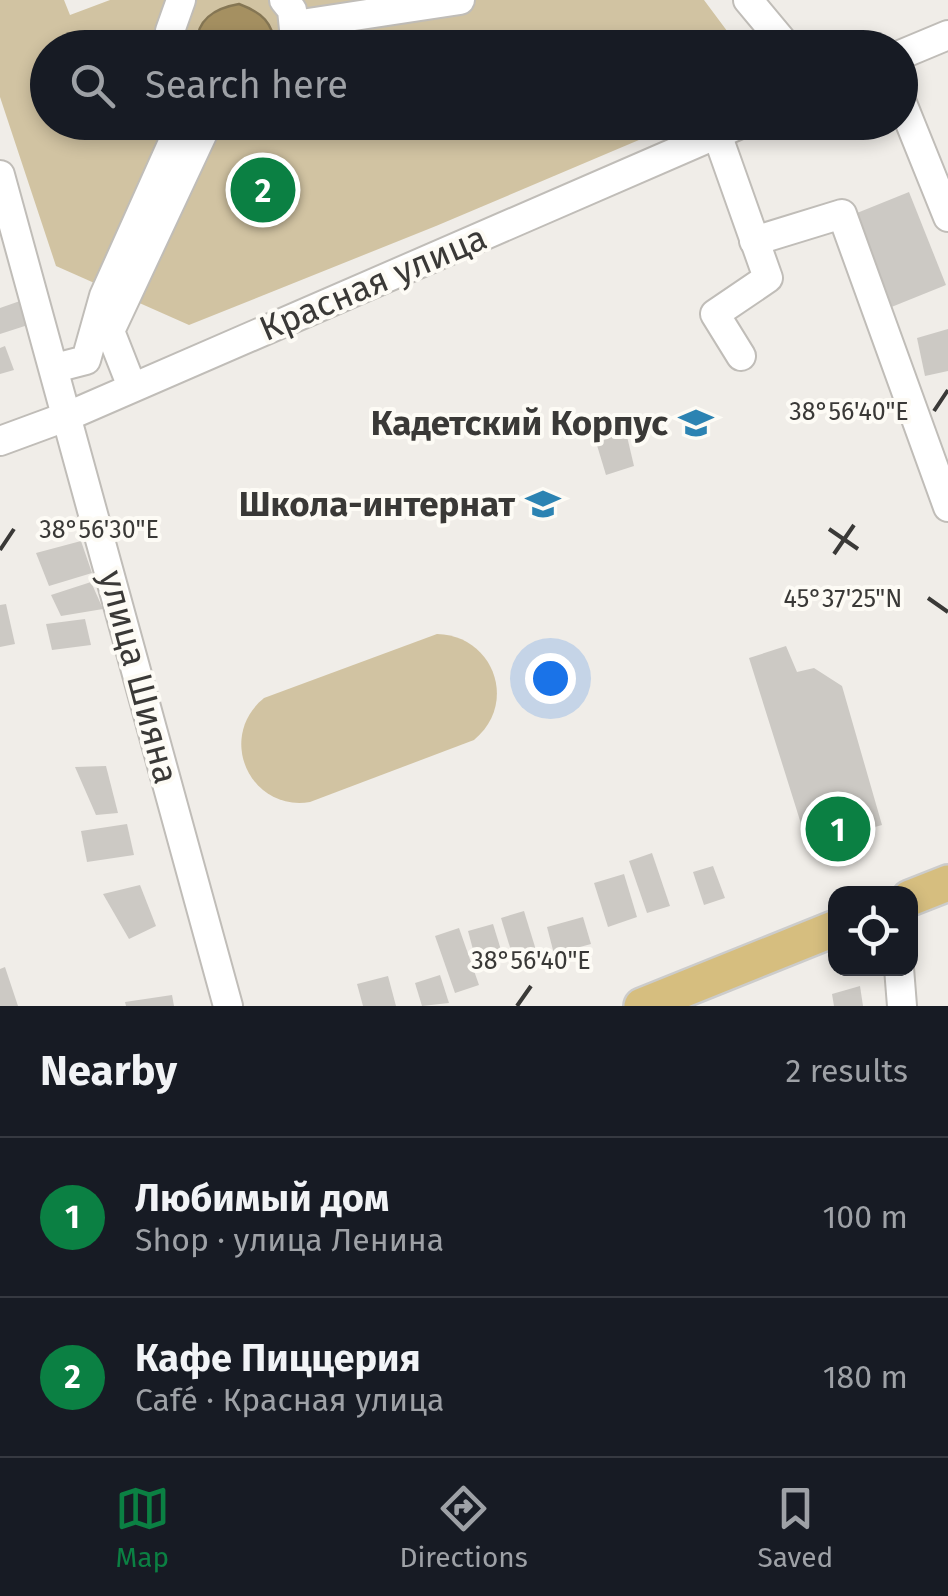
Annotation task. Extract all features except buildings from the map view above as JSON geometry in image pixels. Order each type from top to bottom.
[{"type":"main road","points":[[918,895],[948,883]]},
{"type":"main road","points":[[642,1006],[828,931]]},
{"type":"street","points":[[170,30],[181,0]]},
{"type":"street","points":[[292,24],[460,0]]},
{"type":"street","points":[[748,0],[773,30]]},
{"type":"street","points":[[918,48],[948,35]]},
{"type":"street","points":[[55,368],[86,360],[104,296],[174,140]]},
{"type":"street","points":[[132,387],[110,332],[200,140]]},
{"type":"street","name":"Красная улица","points":[[0,440],[68,416],[703,140]]},
{"type":"street","points":[[719,140],[768,278],[715,314],[741,356]]},
{"type":"street","points":[[917,140],[948,216]]},
{"type":"street","name":"улица Шияна","points":[[0,175],[228,1006]]},
{"type":"street","points":[[754,241],[842,214],[948,507]]},
{"type":"street","points":[[900,976],[902,1006]]},
{"type":"shaded area","points":[[0,0],[64,0],[70,15],[110,0],[704,0],[726,30],[30,30],[30,140],[639,140],[189,325],[56,266],[0,97]]},
{"type":"shaded area","points":[[239,4],[254,11],[271,30],[199,30],[208,17]]},
{"type":"shaded area","points":[[437,634],[457,637],[473,646],[493,674],[497,690],[495,708],[488,725],[474,740],[310,802],[289,802],[256,784],[242,751],[242,732],[250,714],[264,698]]},
{"type":"place","name":"Кафе Пиццерия","points":[[263,190]]},
{"type":"place","name":"Кадетский Корпус","points":[[696,423]]},
{"type":"place","name":"Школа-интернат","points":[[543,504]]},
{"type":"place","name":"Любимый дом","points":[[838,829]]}]
